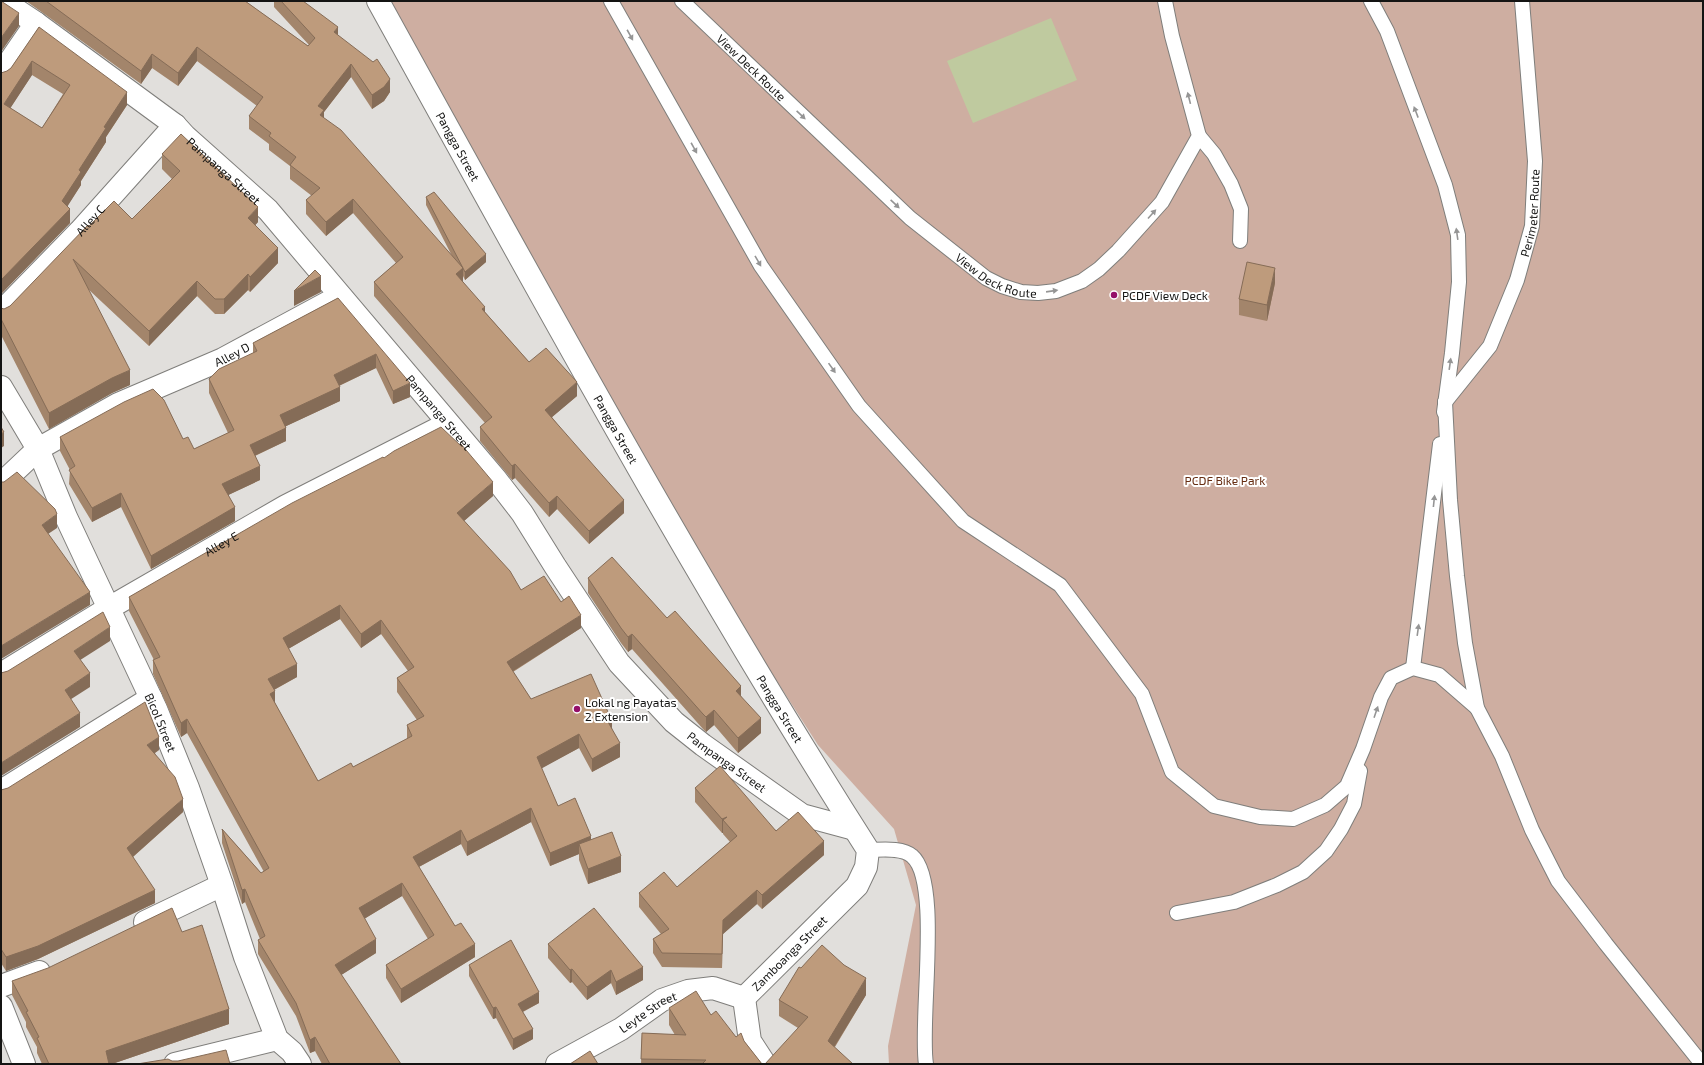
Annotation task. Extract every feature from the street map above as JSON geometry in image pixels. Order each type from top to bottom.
[{"type":"street","name":"Pampanga Street","points":[[3,1],[36,23],[175,125],[185,136],[268,210],[447,424],[495,478],[522,513],[619,663],[674,722],[703,745],[802,815],[854,829]]},
{"type":"street","name":"Pangga Street","points":[[378,1],[672,530],[801,744],[868,850]]},
{"type":"street","points":[[1,74],[36,23]]},
{"type":"street","name":"Alley C","points":[[1,312],[80,231],[175,125]]},
{"type":"street","name":"Alley D","points":[[1,484],[38,449],[118,404],[223,359],[340,296]]},
{"type":"street","name":"Bicol Street","points":[[1,387],[38,449],[66,517],[151,698],[188,788],[222,885],[245,957],[277,1039],[292,1052],[300,1064]]},
{"type":"street","name":"Alley E","points":[[1,674],[109,608],[286,506],[447,424]]},
{"type":"street","points":[[1,792],[151,698]]},
{"type":"street","name":"Zamboanga Street","points":[[765,1064],[750,1041],[744,998],[857,886],[866,867],[868,850]]},
{"type":"street","points":[[129,930],[222,885]]},
{"type":"street","points":[[1,986],[58,964]]},
{"type":"street","name":"Leyte Street","points":[[557,1064],[621,1029],[662,1000],[688,991],[713,988],[744,998]]},
{"type":"street","points":[[1,1006],[24,1064]]},
{"type":"street","points":[[175,1064],[277,1039]]},
{"type":"lane","points":[[611,1],[761,266],[859,406],[964,521],[1060,585],[1142,694],[1172,772],[1214,806],[1260,817],[1293,819],[1325,805],[1347,786],[1363,749],[1381,698],[1391,678],[1413,668],[1439,675],[1477,708]]},
{"type":"lane","name":"View Deck Route","points":[[682,1],[910,218],[986,278],[1002,286],[1021,292],[1056,292],[1082,281],[1099,269],[1118,252],[1162,202],[1199,136]]},
{"type":"lane","points":[[1165,1],[1172,36],[1199,136],[1217,160],[1231,184],[1241,209],[1240,241]]},
{"type":"lane","points":[[1371,1],[1387,30],[1445,185],[1458,235],[1459,282],[1452,354],[1413,668]]},
{"type":"lane","name":"Perimeter Route","points":[[1445,402],[1490,346],[1517,280],[1532,226],[1535,161],[1522,1]]},
{"type":"lane","points":[[1445,402],[1450,500],[1457,576],[1465,643],[1477,708],[1502,756],[1532,830],[1558,881],[1606,944],[1702,1064]]},
{"type":"lane","points":[[1177,913],[1234,902],[1303,872],[1326,851],[1342,830],[1354,804],[1363,749]]},
{"type":"lane","points":[[868,850],[901,851],[912,855],[919,863],[925,879],[928,922],[926,1064]]},
{"type":"green space","name":"PCDF Bike Park","points":[[390,1],[1703,1],[1703,1064],[889,1064],[888,1046],[916,905],[894,829],[818,745],[708,574]]},
{"type":"shaded area","points":[[1051,18],[1077,80],[973,123],[947,61]]},
{"type":"building","points":[[1,1],[19,13],[1,38]]},
{"type":"building","points":[[46,1],[245,1],[308,46],[315,38],[281,1],[303,1],[338,27],[334,32],[373,62],[377,59],[390,79],[384,87],[372,95],[351,64],[318,106],[324,110],[320,115],[341,130],[463,268],[456,274],[485,307],[482,309],[529,362],[546,348],[577,382],[545,410],[624,500],[589,531],[557,496],[549,503],[515,464],[512,466],[480,427],[492,417],[374,282],[403,257],[353,199],[326,222],[306,200],[320,188],[290,165],[296,157],[269,136],[271,133],[249,116],[263,97],[197,47],[178,73],[152,54],[141,71]]},
{"type":"building","points":[[39,27],[127,92],[104,127],[106,128],[79,170],[81,172],[62,201],[70,209],[1,280],[1,73],[11,68]],"holes":[[[32,61],[70,85],[42,128],[4,104]]]},
{"type":"building","points":[[181,134],[258,207],[248,218],[278,248],[250,277],[248,274],[224,299],[215,299],[197,281],[149,331],[73,259],[130,370],[112,378],[49,413],[1,319],[1,308],[4,309],[10,306],[88,225],[89,226],[114,201],[132,219],[180,171],[162,154]]},
{"type":"building","points":[[434,192],[486,254],[465,272],[426,197]]},
{"type":"building","points":[[1247,262],[1275,268],[1267,305],[1239,299]]},
{"type":"building","points":[[315,270],[321,276],[294,291]]},
{"type":"building","points":[[338,298],[410,383],[393,391],[376,354],[334,375],[340,387],[280,415],[286,428],[250,445],[260,466],[222,484],[235,507],[151,556],[121,493],[92,508],[69,470],[75,466],[60,437],[124,402],[153,389],[164,400],[183,439],[188,437],[194,449],[234,430],[209,379],[219,369],[257,351],[253,343]]},
{"type":"building","points":[[1,427],[4,432],[1,434]]},
{"type":"building","points":[[441,427],[460,445],[461,444],[493,482],[457,513],[510,571],[521,590],[544,576],[561,602],[569,596],[581,615],[507,662],[531,699],[591,674],[612,721],[608,722],[620,743],[592,759],[579,734],[537,757],[558,806],[575,798],[591,836],[550,853],[531,808],[467,842],[461,830],[413,857],[455,926],[461,923],[475,944],[401,989],[386,965],[434,935],[402,883],[359,908],[376,939],[335,965],[401,1064],[330,1064],[315,1037],[310,1040],[296,1003],[258,940],[265,936],[245,889],[242,890],[222,829],[261,873],[269,868],[187,719],[181,723],[153,660],[160,657],[129,597],[292,503],[383,457],[384,458],[394,451]],"holes":[[[340,605],[361,634],[381,620],[414,667],[397,678],[424,716],[407,725],[412,736],[353,767],[351,763],[318,781],[270,694],[275,691],[268,679],[297,664],[283,638]]]},
{"type":"building","points":[[17,472],[55,509],[57,514],[42,525],[90,592],[1,646],[1,482],[4,482]]},
{"type":"building","points":[[612,557],[667,618],[675,611],[741,686],[736,691],[761,718],[738,738],[714,710],[706,717],[632,634],[628,637],[621,628],[588,578]]},
{"type":"building","points":[[103,612],[110,627],[74,651],[90,673],[65,690],[80,713],[1,763],[1,673],[8,671]]},
{"type":"building","points":[[145,702],[159,737],[147,745],[175,777],[183,799],[127,848],[155,890],[38,946],[6,957],[1,949],[1,790],[8,788]]},
{"type":"building","points":[[720,766],[776,831],[798,812],[824,841],[762,895],[757,890],[723,920],[722,954],[662,953],[653,939],[669,929],[639,893],[664,872],[677,887],[737,836],[723,820],[727,817],[722,819],[695,788]]},
{"type":"building","points":[[612,832],[621,856],[588,869],[579,844]]},
{"type":"building","points":[[172,908],[182,932],[202,925],[229,1009],[106,1051],[109,1064],[49,1064],[37,1038],[39,1037],[26,1012],[28,1011],[12,981],[48,968]]},
{"type":"building","points":[[594,908],[643,967],[616,982],[611,970],[587,987],[548,944]]},
{"type":"building","points":[[511,940],[539,992],[518,1004],[533,1029],[513,1039],[496,1007],[493,1008],[469,965]]},
{"type":"building","points":[[822,945],[844,965],[866,978],[828,1041],[853,1064],[765,1064],[808,1017],[779,1000],[799,967],[801,968]]},
{"type":"building","points":[[696,991],[711,1015],[716,1011],[736,1037],[741,1033],[744,1041],[762,1064],[702,1064],[706,1060],[641,1059],[642,1033],[686,1035],[669,1008]]},
{"type":"building","points":[[226,1050],[230,1064],[137,1064],[168,1059],[178,1061]]},
{"type":"building","points":[[590,1051],[598,1064],[570,1064]]},
{"type":"place","name":"PCDF View Deck","points":[[1114,295]]},
{"type":"place","name":"Lokal ng Payatas 2 Extension","points":[[577,709]]}]
